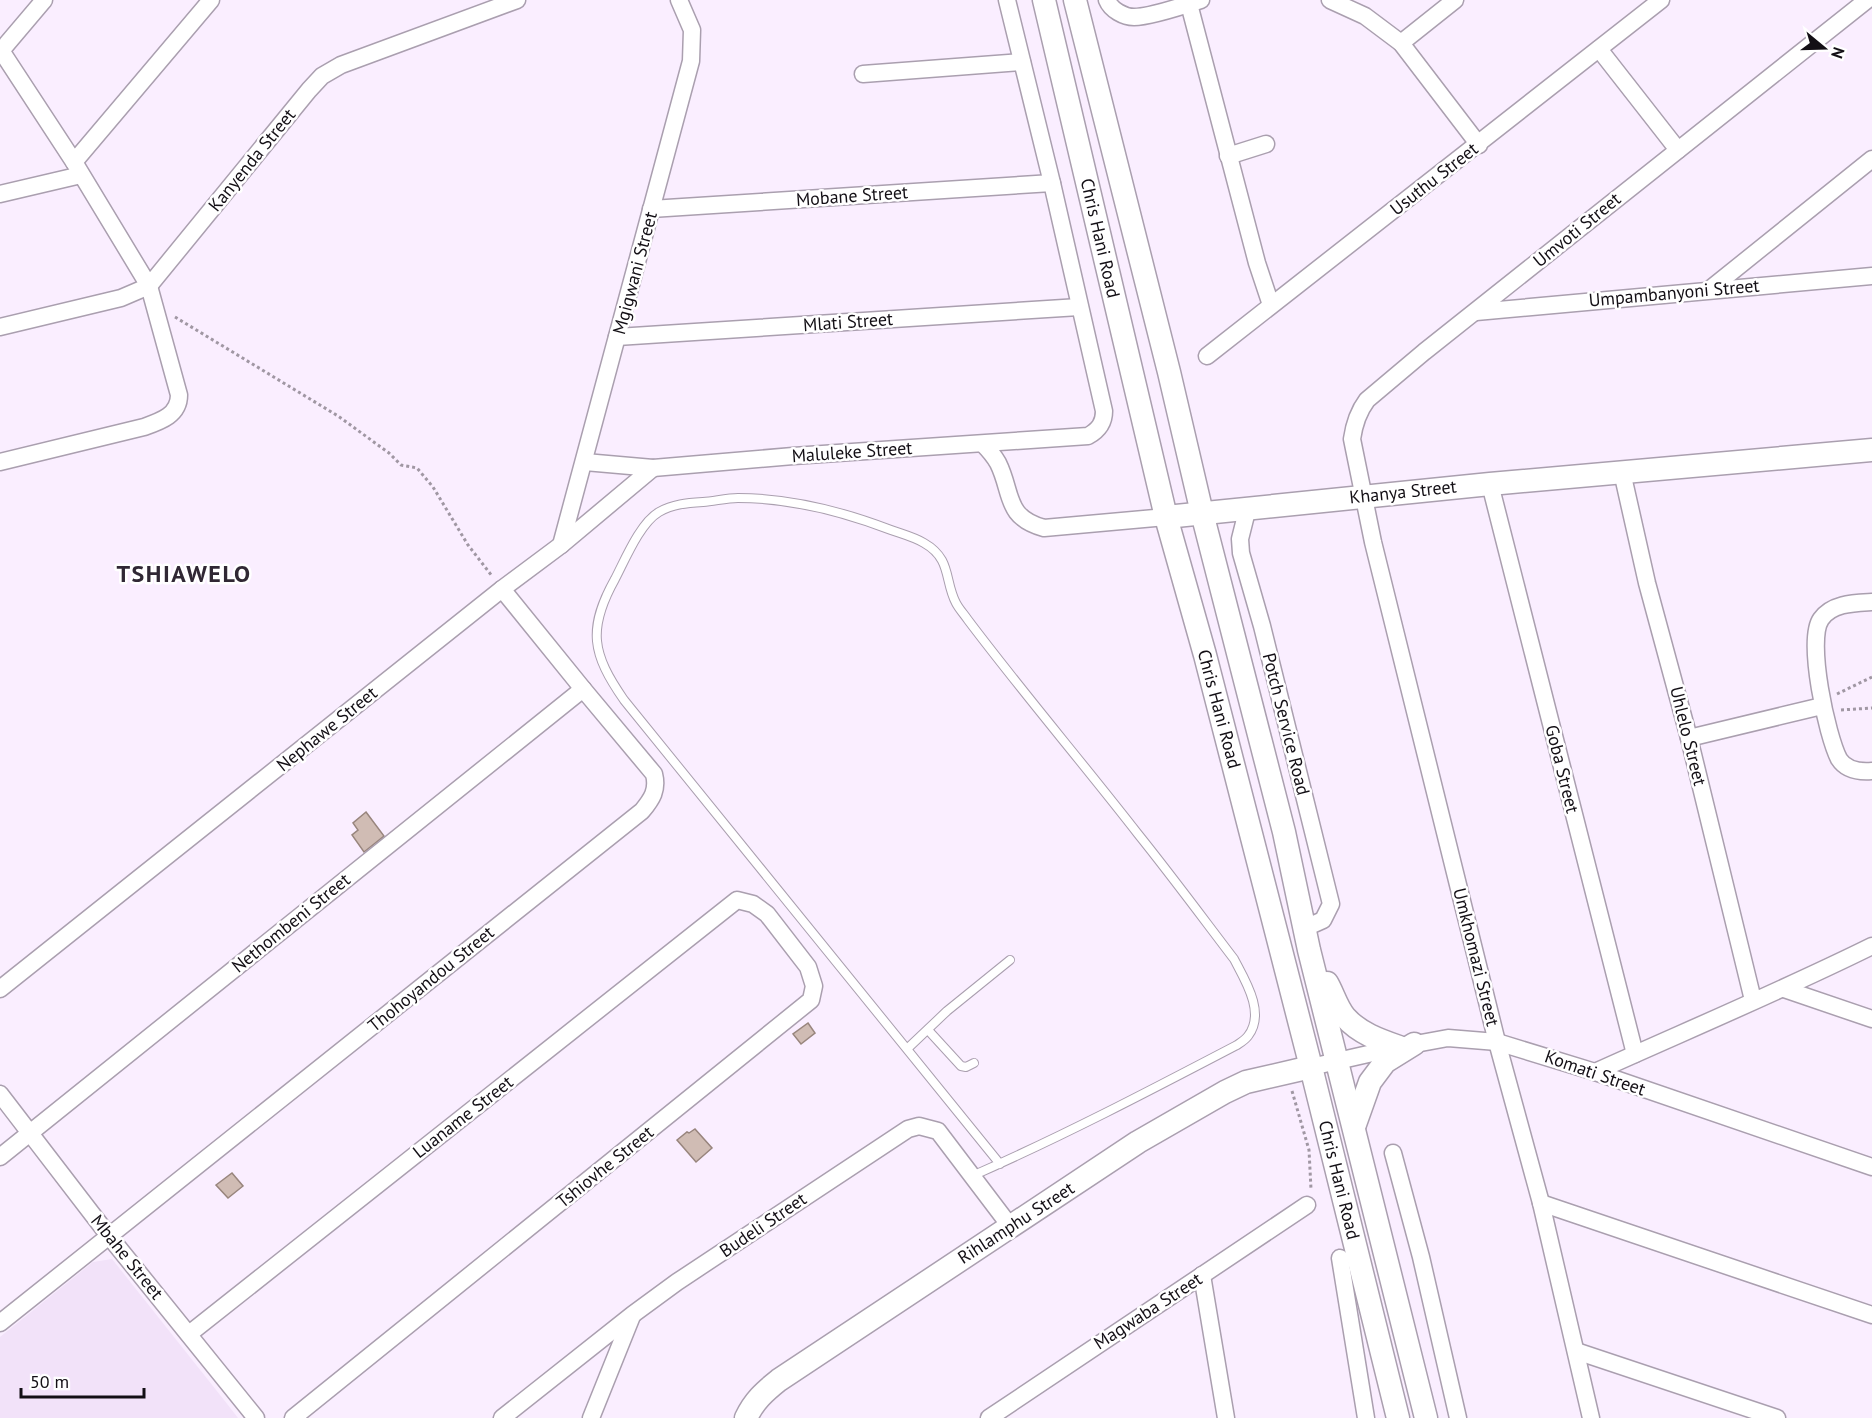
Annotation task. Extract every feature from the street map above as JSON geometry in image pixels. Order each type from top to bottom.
[{"type":"main road","name":"Chris Hani Road","points":[[1044,0],[1166,517],[1208,667],[1311,1067],[1398,1418]]},
{"type":"main road","name":"Chris Hani Road","points":[[1075,0],[1169,372],[1202,513],[1284,832],[1307,939],[1426,1418]]},
{"type":"main road","name":"Khanya Street","points":[[1166,517],[1363,496],[1872,450]]},
{"type":"main road","points":[[1307,939],[1344,1016],[1359,1029],[1376,1039],[1406,1045]]},
{"type":"main road","points":[[1354,1128],[1370,1082],[1385,1062],[1406,1045]]},
{"type":"main road","name":"Rihlamphu Street","points":[[746,1418],[761,1394],[778,1380],[1138,1142],[1246,1082],[1311,1067]]},
{"type":"street","points":[[0,462],[144,428],[167,418],[179,402],[149,286],[77,168],[0,51],[44,0]]},
{"type":"street","points":[[0,194],[77,168],[211,0]]},
{"type":"street","name":"Kanyenda Street","points":[[0,327],[121,298],[149,286],[322,76],[341,65],[517,0]]},
{"type":"street","name":"Mgigwani Street","points":[[561,546],[691,61],[692,30],[679,0]]},
{"type":"street","points":[[1007,0],[1052,183],[1079,307]]},
{"type":"street","points":[[1107,0],[1109,5],[1117,11],[1135,17],[1195,2],[1228,156],[1257,263],[1271,305]]},
{"type":"street","points":[[1329,0],[1365,16],[1401,43],[1479,145]]},
{"type":"street","points":[[1401,43],[1455,0]]},
{"type":"street","name":"Usuthu Street","points":[[1207,356],[1661,0]]},
{"type":"street","name":"Umvoti Street","points":[[1363,496],[1352,439],[1361,408],[1367,400],[1867,0]]},
{"type":"street","points":[[1599,49],[1678,150]]},
{"type":"street","points":[[863,74],[1022,62]]},
{"type":"street","points":[[1228,156],[1266,144]]},
{"type":"street","points":[[1709,290],[1872,159]]},
{"type":"street","name":"Mobane Street","points":[[651,209],[1052,183]]},
{"type":"street","name":"Umpambanyoni Street","points":[[1476,312],[1872,276]]},
{"type":"street","name":"Mlati Street","points":[[618,337],[1079,307]]},
{"type":"street","name":"Maluleke Street","points":[[585,462],[653,468],[1089,436],[1101,425],[1104,411],[1079,307]]},
{"type":"street","name":"Khanya Street","points":[[983,444],[998,464],[1012,507],[1017,514],[1034,525],[1044,528],[1166,517]]},
{"type":"street","name":"Nephawe Street","points":[[0,989],[502,589],[561,546],[653,468]]},
{"type":"street","name":"Uhlelo Street","points":[[1622,472],[1647,583],[1689,738],[1754,1000]]},
{"type":"street","name":"Goba Street","points":[[1490,484],[1635,1054]]},
{"type":"street","name":"Umkhomazi Street","points":[[1363,496],[1497,1042],[1541,1203],[1591,1418]]},
{"type":"street","name":"Potch Service Road","points":[[1248,507],[1240,533],[1241,553],[1262,626],[1331,904],[1323,920],[1307,939]]},
{"type":"street","name":"Thohoyandou Street","points":[[0,1323],[642,811],[654,793],[654,774],[502,589]]},
{"type":"street","points":[[1872,602],[1838,606],[1822,618],[1818,626],[1816,641],[1823,706],[1840,760],[1858,771],[1872,771]]},
{"type":"street","name":"Nethombeni Street","points":[[0,1157],[583,689]]},
{"type":"street","points":[[1689,738],[1823,706]]},
{"type":"street","name":"Luaname Street","points":[[189,1334],[737,900]]},
{"type":"street","name":"Tshiovhe Street","points":[[293,1418],[811,1000],[814,986],[808,967],[767,915],[753,904],[737,900]]},
{"type":"street","points":[[1595,1072],[1754,1000],[1784,989],[1872,946]]},
{"type":"street","points":[[1784,989],[1872,1019]]},
{"type":"street","name":"Komati Street","points":[[1311,1067],[1406,1045],[1448,1038],[1497,1042],[1595,1072],[1872,1167]]},
{"type":"street","name":"Mbahe Street","points":[[0,1094],[109,1236],[256,1418]]},
{"type":"street","name":"Budeli Street","points":[[502,1418],[677,1282],[908,1129],[919,1126],[938,1131],[1010,1226]]},
{"type":"street","points":[[1393,1153],[1421,1257],[1458,1418]]},
{"type":"street","points":[[1541,1203],[1872,1315]]},
{"type":"street","name":"Magwaba Street","points":[[989,1418],[1307,1205]]},
{"type":"street","name":"Chris Hani Road","points":[[1340,1258],[1366,1418]]},
{"type":"street","points":[[1202,1275],[1226,1418]]},
{"type":"street","points":[[591,1418],[632,1315]]},
{"type":"street","points":[[1576,1351],[1777,1418]]},
{"type":"lane","points":[[972,1176],[1000,1164],[1079,1127],[1237,1045],[1248,1037],[1254,1024],[1253,1003],[1246,982],[1234,959],[1138,833],[956,604],[946,565],[938,553],[924,543],[880,525],[782,502],[738,498],[676,504],[657,513],[646,523],[609,589],[596,628],[597,646],[604,669],[624,700],[1000,1164]]},
{"type":"lane","points":[[908,1048],[947,1011],[1010,960]]},
{"type":"lane","points":[[928,1030],[961,1066],[966,1067],[974,1063]]},
{"type":"path","points":[[154,304],[338,416],[388,453],[400,465],[417,468],[433,487],[468,545],[502,589]]},
{"type":"path","points":[[1823,706],[1872,677]]},
{"type":"path","points":[[1823,706],[1872,708]]},
{"type":"path","points":[[1286,1073],[1309,1150],[1311,1193],[1307,1205]]},
{"type":"shaded area","points":[[112,1259],[238,1418],[0,1418],[0,1337],[93,1262]]},
{"type":"building","points":[[366,812],[384,836],[364,852],[352,835],[358,830],[353,823]]},
{"type":"building","points":[[808,1023],[815,1033],[801,1044],[793,1034]]},
{"type":"building","points":[[695,1129],[712,1148],[696,1162],[677,1140]]},
{"type":"building","points":[[232,1173],[243,1186],[228,1198],[216,1185]]},
{"type":"district","name":"TSHIAWELO","points":[[184,574]]}]
